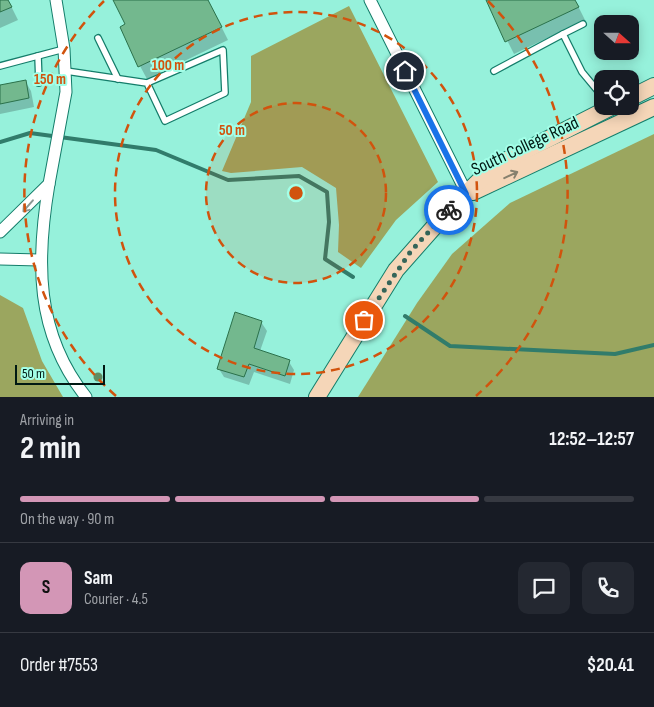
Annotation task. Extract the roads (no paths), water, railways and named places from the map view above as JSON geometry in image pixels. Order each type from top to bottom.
[{"type":"street","points":[[56,0],[66,71],[65,100],[49,180],[39,260],[45,306],[54,338],[64,362],[86,397]]},
{"type":"street","points":[[370,0],[466,194]]},
{"type":"street","points":[[639,94],[654,86]]},
{"type":"street","name":"South College Road","points":[[466,194],[654,107]]},
{"type":"street","name":"South College Road","points":[[317,397],[396,270],[422,239],[466,194],[503,162],[594,112]]},
{"type":"street","points":[[0,232],[49,180]]},
{"type":"street","points":[[0,260],[39,260]]},
{"type":"lane","points":[[494,71],[582,24]]},
{"type":"lane","points":[[563,34],[582,72],[594,87]]},
{"type":"lane","points":[[98,38],[118,79]]},
{"type":"lane","points":[[0,66],[64,49]]},
{"type":"lane","points":[[66,71],[147,83],[223,50],[225,93],[165,121],[147,83]]},
{"type":"lane","points":[[38,56],[39,83]]},
{"type":"lane","points":[[613,115],[617,124]]},
{"type":"waterway","points":[[0,142],[30,133],[156,150],[228,180],[299,176],[327,192],[329,222],[325,259],[353,277]]},
{"type":"waterway","points":[[405,316],[450,346],[615,354],[654,345]]}]
